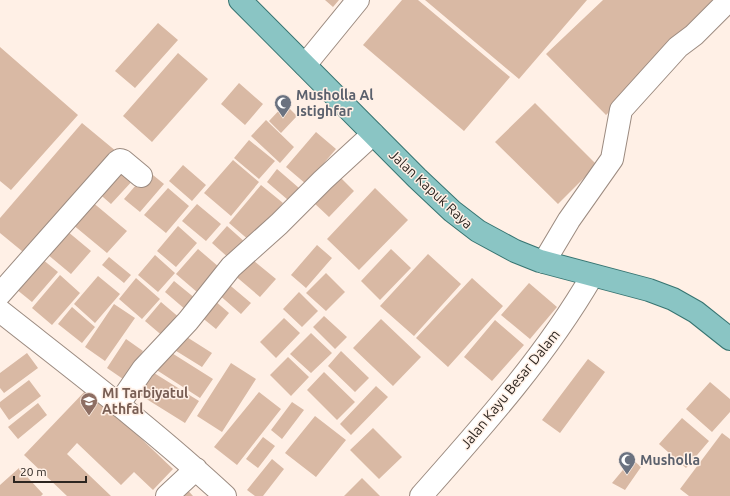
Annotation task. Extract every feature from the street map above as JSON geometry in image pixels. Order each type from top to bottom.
[{"type":"main road","name":"Jalan Kapuk Raya","points":[[240,0],[373,134],[452,211],[478,232],[515,251],[544,262],[648,290],[673,299],[696,312],[730,339]]},
{"type":"street","points":[[305,65],[358,0]]},
{"type":"street","points":[[544,262],[569,220],[612,159],[621,110],[678,47],[694,35],[725,4]]},
{"type":"street","points":[[119,404],[143,369],[188,321],[231,267],[279,224],[328,175],[373,134]]},
{"type":"street","points":[[0,294],[117,162],[120,160],[123,161],[141,176]]},
{"type":"street","name":"Jalan Kayu Besar Dalam","points":[[421,496],[509,395],[574,308],[592,276]]},
{"type":"street","points":[[0,311],[119,404],[196,469],[225,496]]},
{"type":"street","points":[[167,496],[196,469]]},
{"type":"building","points":[[325,0],[339,0],[333,7]]},
{"type":"building","points":[[402,0],[418,0],[510,77],[464,131],[363,45]]},
{"type":"building","points":[[425,0],[587,0],[519,79]]},
{"type":"building","points":[[603,0],[726,0],[606,115],[546,54]]},
{"type":"building","points":[[158,23],[178,40],[135,88],[115,71]]},
{"type":"building","points":[[0,47],[78,115],[11,190],[0,181]]},
{"type":"building","points":[[178,53],[208,79],[152,142],[123,116]]},
{"type":"building","points":[[239,83],[263,104],[245,125],[221,104]]},
{"type":"building","points":[[535,103],[597,165],[558,204],[495,142]]},
{"type":"building","name":"Musholla Al Istighfar","points":[[285,104],[297,116],[281,133],[269,121]]},
{"type":"building","points":[[266,120],[294,147],[280,163],[251,136]]},
{"type":"building","points":[[82,123],[117,152],[28,256],[0,233],[0,218]]},
{"type":"building","points":[[316,132],[336,149],[306,184],[286,167]]},
{"type":"building","points":[[249,140],[275,161],[259,179],[234,158]]},
{"type":"building","points":[[233,160],[259,182],[231,216],[204,193]]},
{"type":"building","points":[[119,165],[135,178],[111,204],[96,191]]},
{"type":"building","points":[[183,165],[206,185],[192,201],[169,181]]},
{"type":"building","points":[[277,169],[299,188],[288,200],[267,182]]},
{"type":"building","points":[[148,171],[164,184],[140,212],[124,199]]},
{"type":"building","points":[[339,176],[354,191],[329,217],[313,202]]},
{"type":"building","points":[[261,185],[283,203],[250,241],[229,223]]},
{"type":"building","points":[[168,188],[189,206],[166,233],[144,215]]},
{"type":"building","points":[[375,188],[408,220],[359,270],[327,239]]},
{"type":"building","points":[[91,201],[127,231],[107,253],[72,224]]},
{"type":"building","points":[[197,204],[221,224],[206,241],[182,221]]},
{"type":"building","points":[[178,226],[197,243],[176,267],[157,251]]},
{"type":"building","points":[[227,226],[246,243],[231,260],[212,243]]},
{"type":"building","points":[[67,231],[91,251],[71,274],[47,254]]},
{"type":"building","points":[[317,245],[332,258],[306,288],[291,275]]},
{"type":"building","points":[[198,249],[219,267],[197,292],[176,274]]},
{"type":"building","points":[[391,249],[411,268],[380,300],[361,281]]},
{"type":"building","points":[[428,254],[461,284],[414,336],[380,306]]},
{"type":"building","points":[[155,255],[175,273],[158,292],[138,275]]},
{"type":"building","points":[[248,256],[276,279],[260,297],[233,274]]},
{"type":"building","points":[[109,257],[131,275],[124,283],[102,265]]},
{"type":"building","points":[[42,259],[58,272],[32,302],[16,289]]},
{"type":"building","points":[[326,273],[345,292],[326,311],[306,293]]},
{"type":"building","points":[[60,275],[80,293],[52,325],[32,308]]},
{"type":"building","points":[[98,276],[120,294],[95,323],[74,304]]},
{"type":"building","points":[[136,278],[160,299],[142,319],[119,299]]},
{"type":"building","points":[[472,278],[503,306],[448,367],[416,338]]},
{"type":"building","points":[[174,281],[196,299],[186,310],[165,292]]},
{"type":"building","points":[[226,282],[251,303],[241,314],[217,293]]},
{"type":"building","points":[[529,283],[557,307],[530,339],[501,315]]},
{"type":"building","points":[[299,292],[318,311],[302,327],[283,309]]},
{"type":"building","points":[[214,300],[229,313],[216,329],[200,316]]},
{"type":"building","points":[[161,302],[181,319],[165,338],[145,321]]},
{"type":"building","points":[[114,304],[135,318],[105,361],[85,347]]},
{"type":"building","points":[[72,307],[95,327],[82,343],[58,324]]},
{"type":"building","points":[[324,316],[347,337],[335,349],[313,327]]},
{"type":"building","points":[[284,318],[300,333],[276,358],[260,342]]},
{"type":"building","points":[[381,319],[421,357],[393,386],[353,348]]},
{"type":"building","points":[[495,320],[524,345],[492,381],[464,357]]},
{"type":"building","points":[[311,333],[332,353],[311,373],[290,354]]},
{"type":"building","points":[[182,334],[212,353],[202,367],[173,349]]},
{"type":"building","points":[[126,339],[143,351],[123,379],[107,368]]},
{"type":"building","points":[[167,350],[213,379],[200,398],[155,369]]},
{"type":"building","points":[[341,351],[369,378],[355,392],[328,366]]},
{"type":"building","points":[[27,353],[38,368],[4,393],[0,388],[0,373]]},
{"type":"building","points":[[288,357],[309,377],[291,396],[270,375]]},
{"type":"building","points":[[588,359],[605,372],[560,433],[542,420]]},
{"type":"building","points":[[231,363],[256,379],[222,432],[197,416]]},
{"type":"building","points":[[146,368],[199,401],[185,423],[132,390]]},
{"type":"building","points":[[324,372],[355,402],[337,420],[307,390]]},
{"type":"building","points":[[29,380],[41,396],[9,420],[0,407],[0,402]]},
{"type":"building","points":[[710,382],[730,399],[730,412],[712,432],[686,409]]},
{"type":"building","points":[[376,386],[388,397],[351,435],[340,424]]},
{"type":"building","name":"MI Tarbiyatul Athfal","points":[[88,388],[173,469],[153,490],[134,472],[121,485],[77,443],[67,454],[111,496],[67,496],[24,455]]},
{"type":"building","points":[[259,392],[281,409],[237,465],[214,447]]},
{"type":"building","points":[[292,402],[304,410],[282,439],[271,430]]},
{"type":"building","points":[[38,403],[47,415],[18,439],[8,427]]},
{"type":"building","points":[[315,416],[346,440],[316,477],[285,453]]},
{"type":"building","points":[[682,418],[709,441],[686,468],[659,444]]},
{"type":"building","points":[[373,428],[402,457],[379,479],[350,450]]},
{"type":"building","points":[[722,433],[730,439],[730,496],[689,496],[680,489]]},
{"type":"building","points":[[263,437],[275,446],[258,468],[246,459]]},
{"type":"building","points":[[272,459],[284,469],[263,496],[255,496],[247,490]]},
{"type":"building","name":"Musholla","points":[[632,459],[641,467],[625,490],[612,483]]},
{"type":"building","points":[[19,468],[43,494],[41,496],[0,496],[0,485]]},
{"type":"building","points":[[362,478],[380,496],[344,496]]},
{"type":"building","points":[[184,486],[193,496],[174,496]]},
{"type":"place","name":"Musholla Al Istighfar","points":[[283,118]]},
{"type":"place","name":"MI Tarbiyatul Athfal","points":[[89,416]]},
{"type":"place","name":"Musholla","points":[[627,475]]}]
